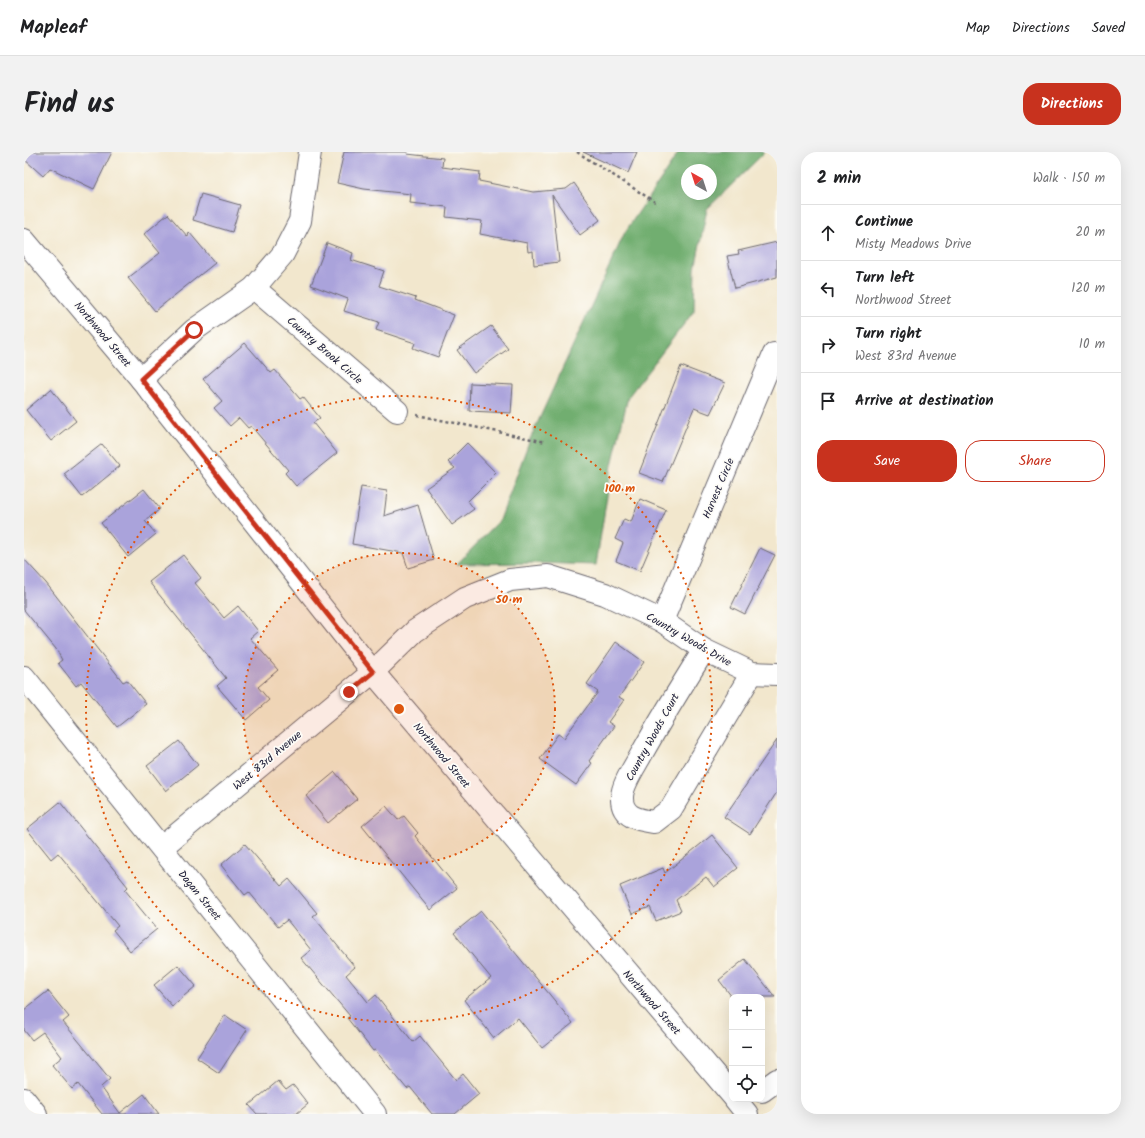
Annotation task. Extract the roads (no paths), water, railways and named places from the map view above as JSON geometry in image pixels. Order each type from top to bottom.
[{"type":"street","points":[[141,379],[194,330],[254,288],[283,254],[300,221],[310,152]]},
{"type":"street","name":"Northwood Street","points":[[24,240],[141,379],[373,672],[742,1103]]},
{"type":"street","name":"Country Brook Circle","points":[[254,288],[397,411]]},
{"type":"street","name":"Harvest Circle","points":[[662,621],[774,354]]},
{"type":"street","name":"Country Woods Drive","points":[[373,672],[415,631],[465,598],[510,580],[548,576],[605,594],[662,621],[704,650],[752,673],[777,674]]},
{"type":"street","name":"Country Woods Court","points":[[704,650],[672,699],[628,779],[622,797],[626,812],[636,820],[654,822],[671,809],[752,673]]},
{"type":"street","name":"West 83rd Avenue","points":[[162,847],[373,672]]},
{"type":"street","name":"Dagan Street","points":[[24,677],[375,1114]]},
{"type":"street","points":[[765,1090],[777,1080]]},
{"type":"street","points":[[24,1099],[36,1114]]}]
